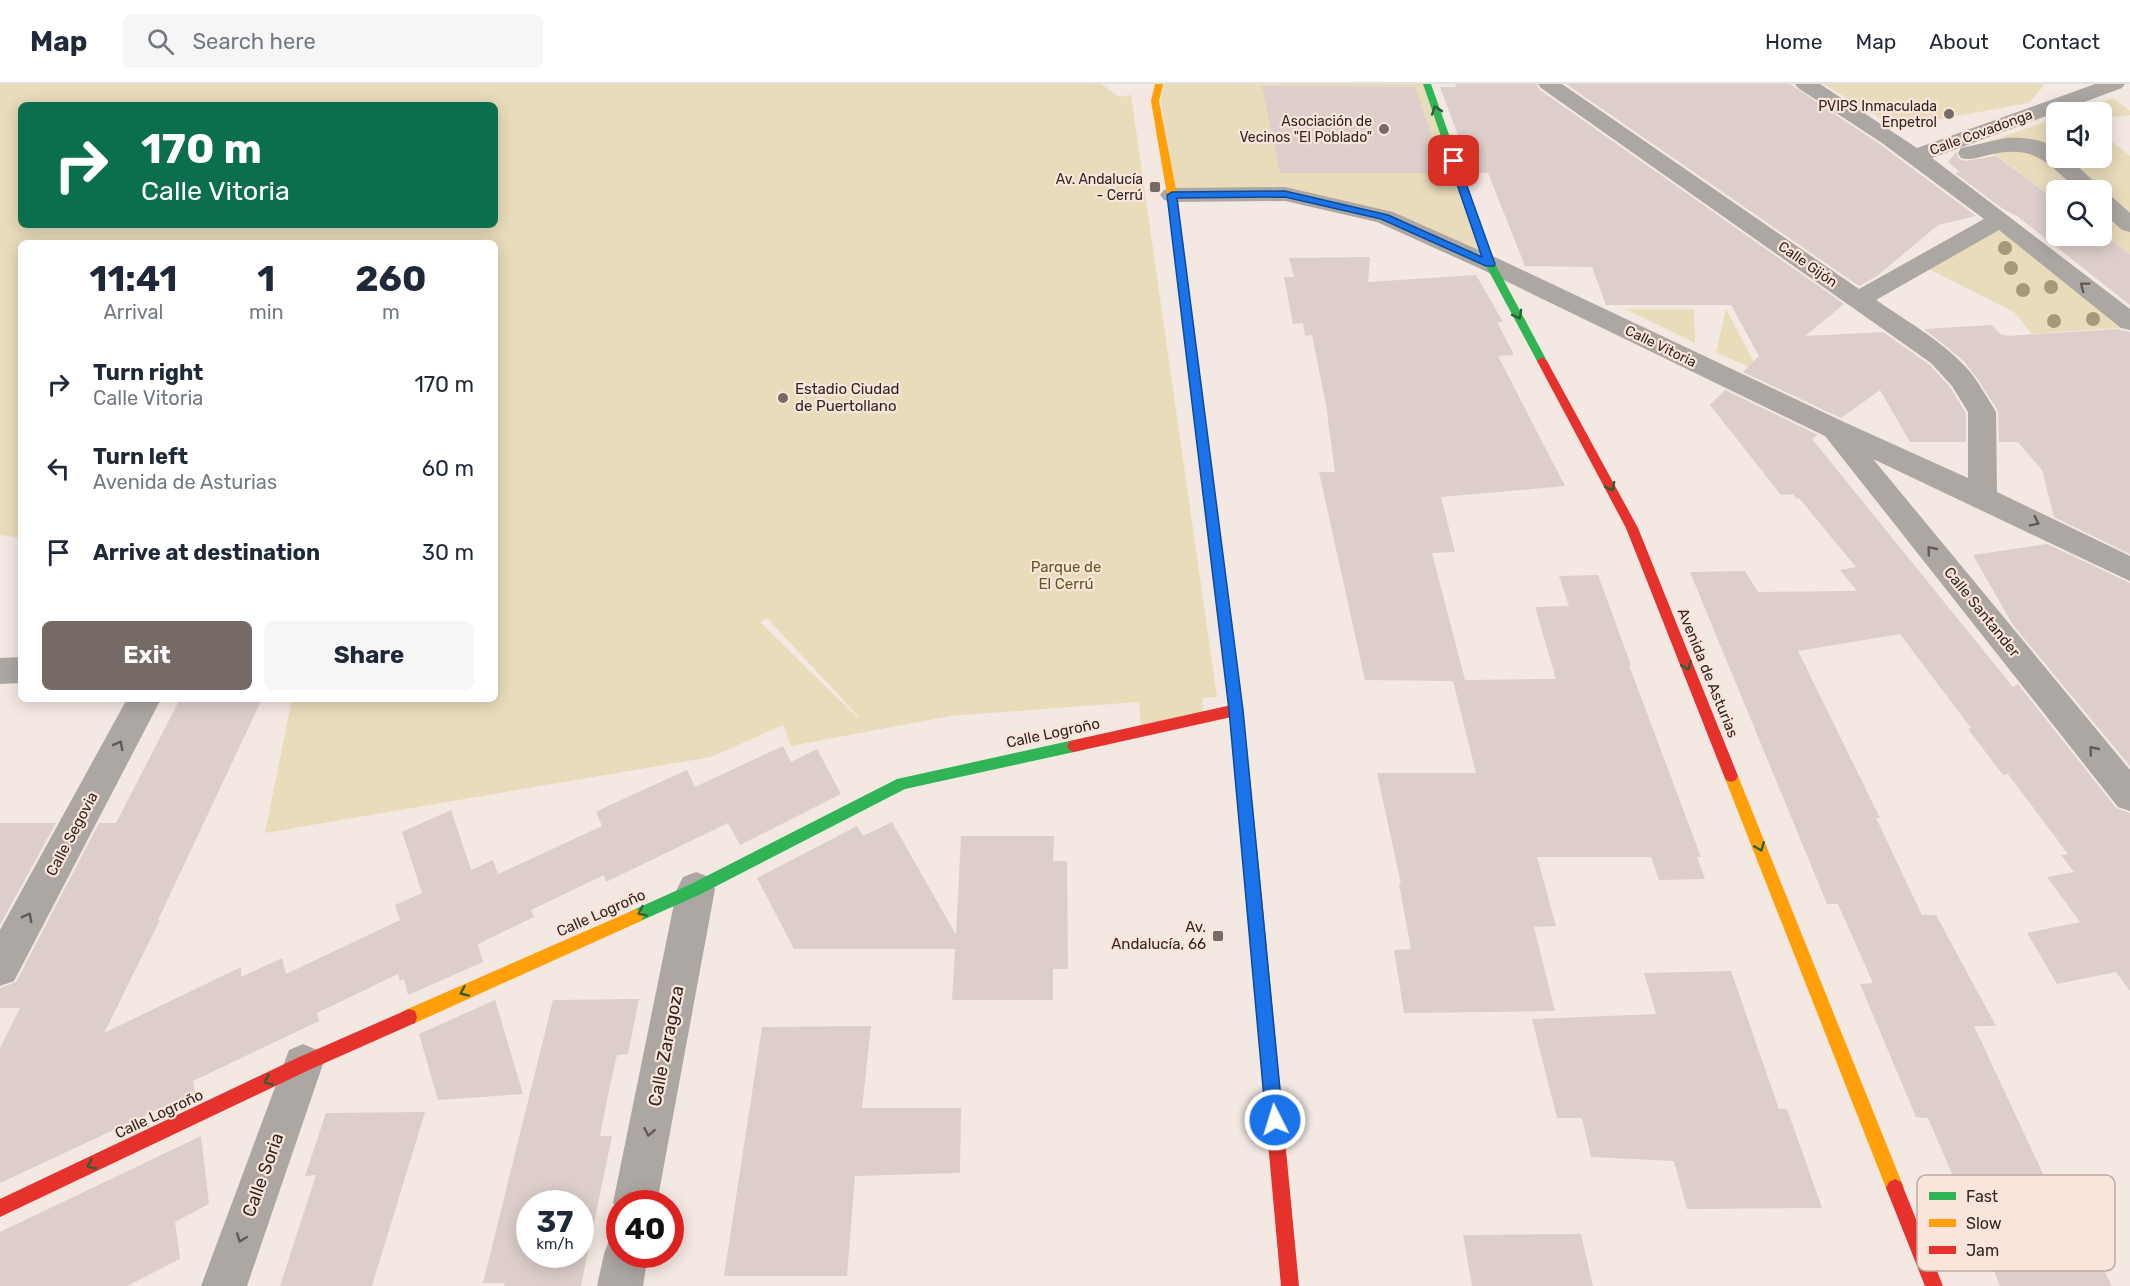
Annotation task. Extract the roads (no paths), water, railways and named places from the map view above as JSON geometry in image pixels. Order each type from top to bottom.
[{"type":"street","points":[[1160,84],[1155,101],[1172,195],[1236,710],[1290,1286]]},
{"type":"street","name":"Avenida de Asturias","points":[[1427,84],[1490,264],[1632,528],[1917,1243]]},
{"type":"street","name":"Calle Gijón","points":[[1548,84],[1940,357],[1962,380],[1982,412],[1983,497]]},
{"type":"street","name":"Calle Covadonga","points":[[1805,84],[1858,115],[1921,160],[2130,322]]},
{"type":"street","points":[[2116,84],[2130,94]]},
{"type":"street","name":"Calle Covadonga","points":[[1921,160],[2116,84]]},
{"type":"street","points":[[1143,87],[1155,101]]},
{"type":"street","name":"Calle Covadonga","points":[[1921,160],[1999,145],[2022,145],[2043,150],[2079,180]]},
{"type":"street","name":"Calle Vitoria","points":[[1172,195],[1285,194],[1385,217],[1490,264],[2130,569]]},
{"type":"street","points":[[2112,209],[2130,225]]},
{"type":"street","points":[[1859,299],[1998,220]]},
{"type":"street","name":"Calle Santander","points":[[1834,429],[2130,796]]},
{"type":"street","points":[[0,670],[18,670]]},
{"type":"street","name":"Calle Segovia","points":[[0,968],[142,702]]},
{"type":"street","name":"Calle Logroño","points":[[0,1208],[303,1064],[696,889],[902,783],[1236,710]]},
{"type":"street","name":"Calle Zaragoza","points":[[638,1190],[696,889]]},
{"type":"street","name":"Calle Soria","points":[[224,1286],[303,1064]]},
{"type":"street","points":[[620,1286],[623,1268]]},
{"type":"street","name":"Avenida de Asturias","points":[[1928,1271],[1934,1286]]},
{"type":"place","name":"PVIPS Inmaculada Enpetrol","points":[[1949,114]]},
{"type":"place","name":"Asociación de Vecinos \"El Poblado\"","points":[[1384,129]]},
{"type":"place","name":"Av. Andalucía - Cerrú","points":[[1155,187]]},
{"type":"place","name":"Estadio Ciudad de Puertollano","points":[[783,398]]},
{"type":"place","name":"Av. Andalucía, 66","points":[[1218,936]]},
{"type":"park label","name":"Parque de El Cerrú","points":[[1066,576]]}]
